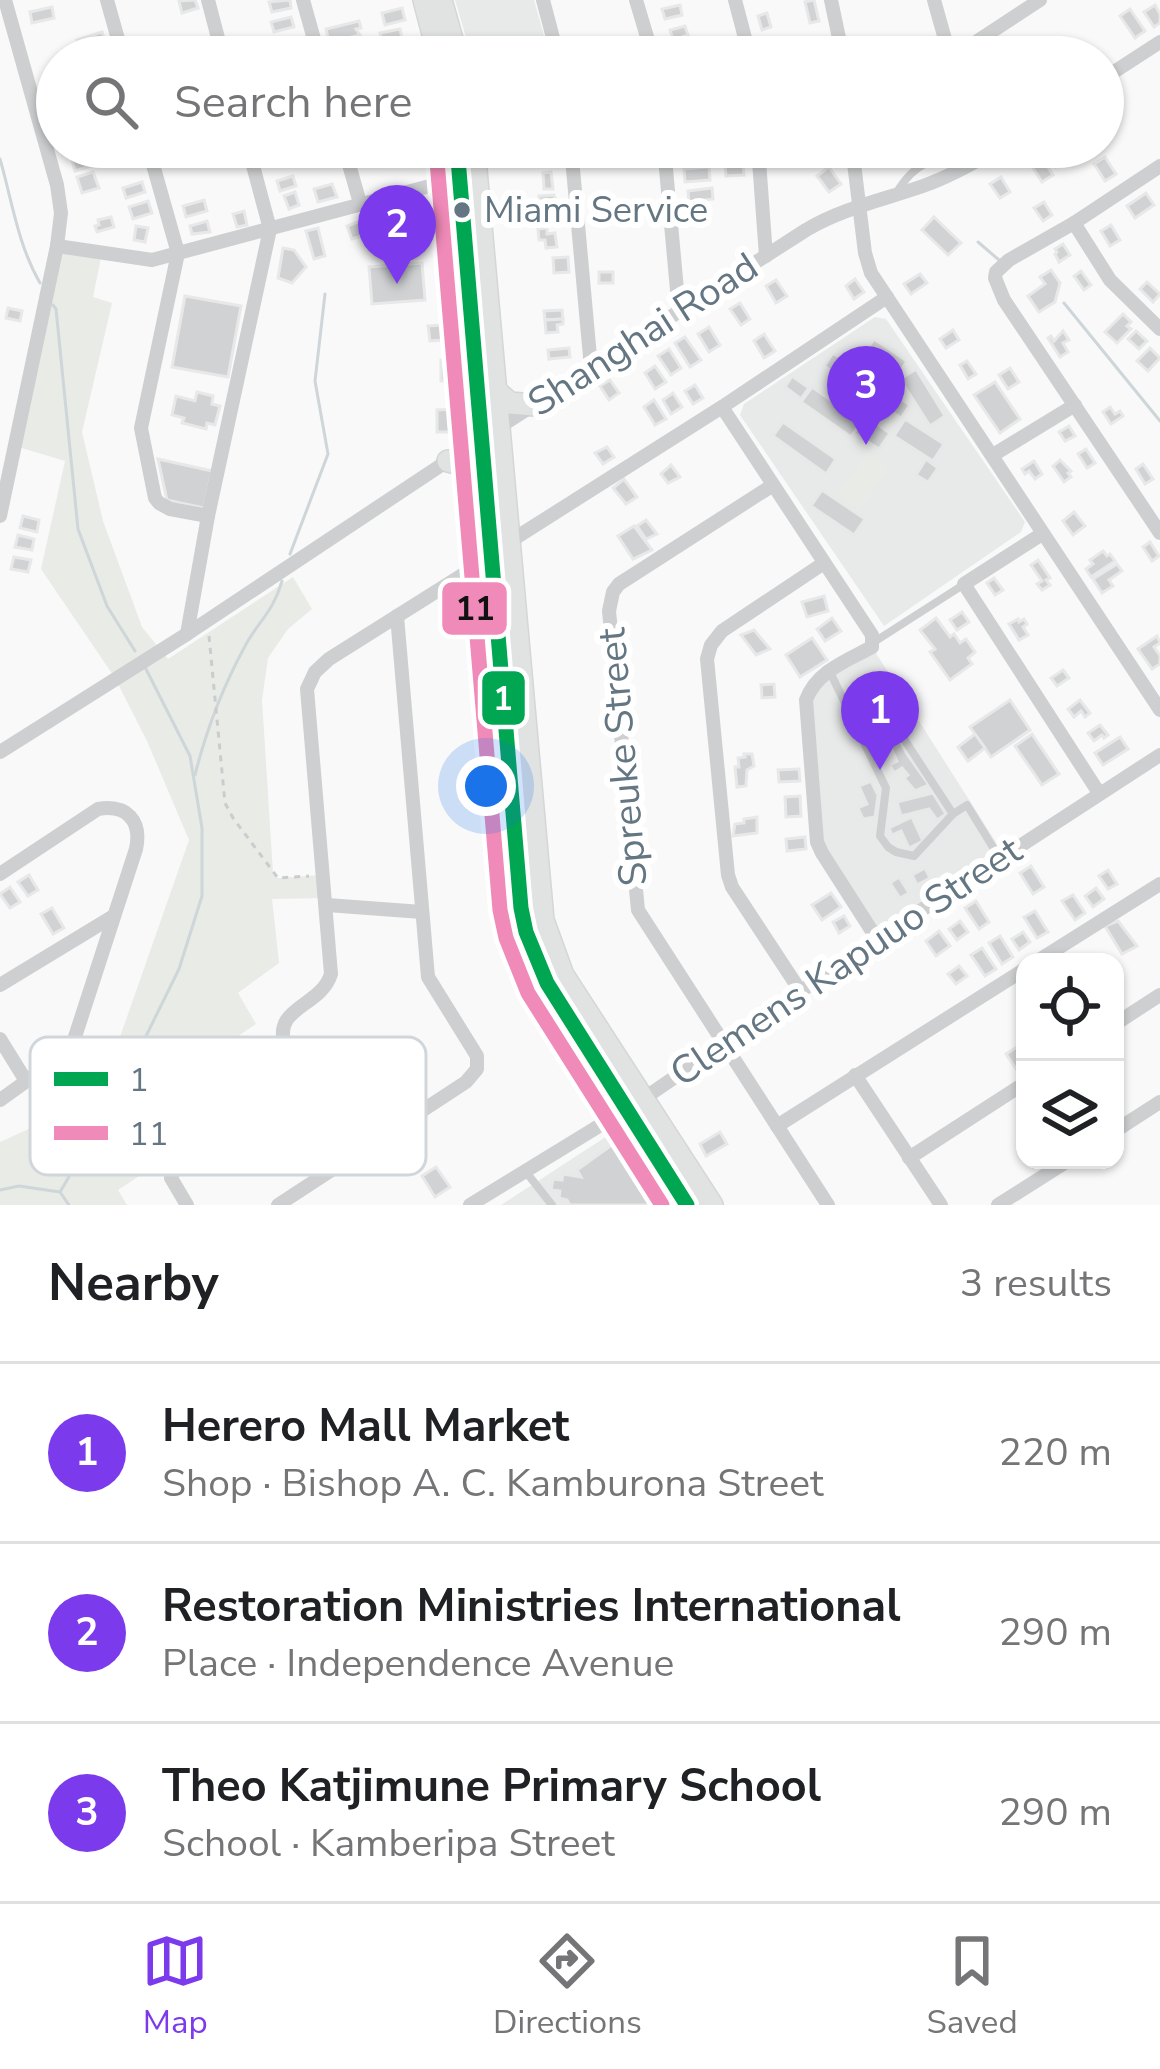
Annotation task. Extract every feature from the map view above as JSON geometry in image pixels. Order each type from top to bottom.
[{"type":"main road","points":[[424,0],[434,36]]},
{"type":"main road","points":[[441,0],[451,36]]},
{"type":"main road","points":[[459,168],[543,920],[563,975],[687,1205]]},
{"type":"main road","points":[[476,168],[496,391],[484,478],[500,549]]},
{"type":"main road","points":[[496,391],[510,403],[534,405]]},
{"type":"main road","points":[[448,460],[469,466],[484,478]]},
{"type":"main road","points":[[635,1104],[712,1205]]},
{"type":"street","points":[[5,0],[36,108]]},
{"type":"street","points":[[107,0],[117,36]]},
{"type":"street","points":[[208,0],[217,36]]},
{"type":"street","points":[[303,0],[313,36]]},
{"type":"street","points":[[542,0],[552,36]]},
{"type":"street","points":[[636,0],[647,36]]},
{"type":"street","points":[[735,0],[744,36]]},
{"type":"street","points":[[831,0],[839,36]]},
{"type":"street","points":[[934,0],[945,36]]},
{"type":"street","points":[[984,36],[1040,0]]},
{"type":"street","points":[[1124,66],[1160,42]]},
{"type":"street","points":[[0,516],[57,246],[61,213],[53,168]]},
{"type":"street","points":[[154,168],[178,253],[141,435],[159,503],[208,516]]},
{"type":"street","points":[[187,634],[270,229],[254,168]]},
{"type":"street","points":[[350,168],[360,203]]},
{"type":"street","points":[[573,168],[591,368]]},
{"type":"street","points":[[666,168],[679,312]]},
{"type":"street","points":[[760,168],[766,256]]},
{"type":"street","points":[[854,168],[866,260],[886,297],[1160,710]]},
{"type":"street","name":"Shanghai Road","points":[[0,752],[817,223],[965,168]]},
{"type":"street","points":[[1157,174],[996,272],[999,291],[1160,532]]},
{"type":"street","points":[[57,246],[141,260],[460,178]]},
{"type":"street","points":[[1073,223],[1110,280],[1160,329]]},
{"type":"street","points":[[282,1037],[284,1021],[330,981],[307,689],[320,667],[886,297]]},
{"type":"street","points":[[993,455],[1075,405]]},
{"type":"street","points":[[722,407],[872,635],[872,647],[830,670],[811,687],[806,700],[817,842],[877,939]]},
{"type":"street","name":"Spreuke Street","points":[[773,485],[619,584],[610,601],[637,905],[828,1205]]},
{"type":"street","points":[[1042,534],[964,584],[1100,793]]},
{"type":"street","points":[[801,992],[728,875],[707,659],[722,631],[824,562]]},
{"type":"street","points":[[397,616],[430,983],[477,1056],[477,1069],[466,1082],[426,1108]]},
{"type":"street","name":"Clemens Kapuuo Street","points":[[470,1205],[635,1104],[1160,754]]},
{"type":"street","points":[[0,874],[98,809],[110,807],[133,818],[139,836],[75,1037]]},
{"type":"street","points":[[1050,953],[1160,884]]},
{"type":"street","points":[[327,905],[422,912]]},
{"type":"street","points":[[0,985],[112,917]]},
{"type":"street","points":[[777,1126],[1016,975]]},
{"type":"street","points":[[1124,1018],[1160,995]]},
{"type":"street","points":[[0,1039],[30,1075]]},
{"type":"street","points":[[855,1075],[940,1205]]},
{"type":"street","points":[[0,1100],[30,1078]]},
{"type":"street","points":[[909,1158],[1016,1089]]},
{"type":"street","points":[[1124,1125],[1160,1102]]},
{"type":"street","points":[[998,1205],[1024,1198],[1058,1169]]},
{"type":"street","points":[[173,1175],[176,1190],[188,1205]]},
{"type":"street","points":[[278,1205],[323,1175]]},
{"type":"lane","points":[[874,642],[964,584]]},
{"type":"lane","points":[[830,670],[886,788],[879,828],[887,847],[914,856],[952,814],[968,806],[999,859]]},
{"type":"lane","points":[[853,717],[872,708],[885,710],[952,814]]},
{"type":"lane","points":[[525,1171],[551,1205]]},
{"type":"path","points":[[207,620],[229,811],[278,878],[323,875]]},
{"type":"shaded area","points":[[455,0],[534,0],[544,36],[466,36]]},
{"type":"shaded area","points":[[57,246],[102,253],[93,297],[112,303],[82,432],[103,521],[142,627],[168,659],[293,577],[312,609],[288,629],[268,658],[262,700],[273,873],[278,878],[323,875],[326,898],[272,899],[279,963],[238,993],[256,1024],[237,1037],[120,1037],[189,840],[115,678],[41,569],[65,461],[15,446]]},
{"type":"shaded area","points":[[875,317],[886,319],[1025,522],[1021,532],[884,626],[740,415],[744,404]]},
{"type":"shaded area","points":[[867,452],[889,467],[860,510],[838,495]]},
{"type":"shaded area","points":[[872,647],[1004,855],[877,939],[822,853],[808,694]]},
{"type":"shaded area","points":[[621,1127],[670,1205],[501,1205]]},
{"type":"shaded area","points":[[30,1128],[30,1175],[140,1175],[118,1190],[127,1205],[0,1205],[0,1142]]},
{"type":"building","points":[[195,0],[198,8],[182,13],[179,1]]},
{"type":"building","points":[[290,0],[291,8],[272,12],[269,2]]},
{"type":"building","points":[[814,0],[819,21],[810,23],[805,2]]},
{"type":"building","points":[[680,5],[682,15],[665,19],[662,9]]},
{"type":"building","points":[[1155,5],[1160,23],[1154,27],[1144,12]]},
{"type":"building","points":[[52,7],[54,18],[32,23],[30,12]]},
{"type":"building","points":[[402,8],[405,20],[385,25],[382,13]]},
{"type":"building","points":[[1130,9],[1145,31],[1135,38],[1120,16]]},
{"type":"building","points":[[767,13],[771,27],[762,30],[758,16]]},
{"type":"building","points":[[291,17],[294,27],[274,32],[271,22]]},
{"type":"building","points":[[359,21],[361,28],[356,36],[328,36],[326,29]]},
{"type":"building","points":[[685,26],[688,35],[672,36],[670,30]]},
{"type":"building","points":[[400,29],[401,36],[381,36]]},
{"type":"building","points":[[709,168],[710,180],[685,182],[684,169]]},
{"type":"building","points":[[725,168],[743,168],[744,175],[726,176]]},
{"type":"building","points":[[830,168],[841,184],[829,192],[817,176]]},
{"type":"building","points":[[1033,168],[1048,168],[1053,175],[1042,182]]},
{"type":"building","points":[[1097,168],[1112,168],[1116,174],[1105,181]]},
{"type":"building","points":[[93,172],[99,188],[82,193],[77,177]]},
{"type":"building","points":[[551,172],[553,189],[544,189],[543,173]]},
{"type":"building","points":[[293,176],[296,186],[280,191],[277,181]]},
{"type":"building","points":[[1001,177],[1010,192],[1000,198],[990,184]]},
{"type":"building","points":[[142,182],[145,192],[126,198],[123,188]]},
{"type":"building","points":[[332,184],[337,197],[318,202],[314,189]]},
{"type":"building","points":[[712,188],[713,199],[689,202],[688,191]]},
{"type":"building","points":[[295,192],[299,205],[289,209],[284,196]]},
{"type":"building","points":[[1146,193],[1154,205],[1135,218],[1127,206]]},
{"type":"building","points":[[554,195],[559,208],[541,209],[539,196]]},
{"type":"building","points":[[204,200],[207,211],[186,217],[183,206]]},
{"type":"building","points":[[148,201],[152,213],[133,219],[129,207]]},
{"type":"building","points":[[1044,202],[1052,215],[1043,221],[1034,208]]},
{"type":"building","points":[[244,211],[247,225],[237,227],[233,214]]},
{"type":"building","points":[[427,212],[429,226],[412,228],[410,214]]},
{"type":"building","points":[[542,212],[559,212],[559,221],[542,221]]},
{"type":"building","points":[[399,216],[402,231],[392,234],[388,218]]},
{"type":"building","points":[[111,217],[114,227],[97,232],[98,220]]},
{"type":"building","points":[[934,217],[961,243],[948,255],[922,230]]},
{"type":"building","points":[[368,218],[373,232],[352,239],[347,226]]},
{"type":"building","points":[[207,221],[210,232],[192,234],[190,226]]},
{"type":"building","points":[[1111,225],[1120,240],[1110,246],[1101,231]]},
{"type":"building","points":[[136,226],[148,228],[145,242],[134,240]]},
{"type":"building","points":[[318,228],[325,256],[314,259],[306,231]]},
{"type":"building","points":[[547,228],[547,234],[555,233],[557,247],[546,248],[545,240],[539,240],[538,229]]},
{"type":"building","points":[[1063,244],[1070,255],[1059,262],[1055,249]]},
{"type":"building","points":[[283,248],[294,250],[306,267],[292,283],[278,278]]},
{"type":"building","points":[[568,257],[569,272],[554,273],[553,258]]},
{"type":"building","points":[[422,263],[425,300],[372,304],[369,267]]},
{"type":"building","points":[[1051,270],[1060,283],[1055,302],[1039,312],[1028,296],[1045,284],[1040,277]]},
{"type":"building","points":[[1081,271],[1091,285],[1084,290],[1074,276]]},
{"type":"building","points":[[599,272],[613,272],[613,283],[599,283]]},
{"type":"building","points":[[920,274],[927,283],[911,294],[904,284]]},
{"type":"building","points":[[855,279],[864,292],[854,299],[846,286]]},
{"type":"building","points":[[776,280],[787,296],[776,303],[766,286]]},
{"type":"building","points":[[1147,282],[1160,294],[1153,302],[1140,289]]},
{"type":"building","points":[[185,296],[241,306],[228,377],[172,367]]},
{"type":"building","points":[[740,303],[750,319],[741,325],[730,309]]},
{"type":"building","points":[[8,308],[22,311],[20,321],[6,318]]},
{"type":"building","points":[[562,310],[563,319],[545,320],[544,311]]},
{"type":"building","points":[[1123,314],[1131,329],[1117,343],[1105,332]]},
{"type":"building","points":[[563,319],[558,332],[546,333],[545,320]]},
{"type":"building","points":[[442,325],[443,340],[430,341],[428,326]]},
{"type":"building","points":[[709,327],[720,345],[709,352],[698,334]]},
{"type":"building","points":[[953,330],[959,340],[946,348],[940,339]]},
{"type":"building","points":[[1063,331],[1069,340],[1063,343],[1068,352],[1060,357],[1048,338],[1054,341]]},
{"type":"building","points":[[1136,331],[1147,341],[1139,349],[1128,339]]},
{"type":"building","points":[[764,334],[775,351],[764,358],[754,341]]},
{"type":"building","points":[[685,337],[701,360],[690,367],[675,343]]},
{"type":"building","points":[[874,339],[907,361],[899,374],[865,352]]},
{"type":"building","points":[[569,348],[570,357],[549,359],[548,350]]},
{"type":"building","points":[[1150,348],[1160,358],[1148,371],[1137,361]]},
{"type":"building","points":[[669,349],[681,368],[671,375],[658,356]]},
{"type":"building","points":[[833,353],[910,405],[901,418],[824,366]]},
{"type":"building","points":[[451,359],[451,381],[441,381],[441,360]]},
{"type":"building","points":[[967,361],[976,374],[968,379],[960,365]]},
{"type":"building","points":[[655,366],[666,382],[655,389],[645,373]]},
{"type":"building","points":[[1010,368],[1019,382],[1008,389],[999,375]]},
{"type":"building","points":[[916,369],[945,416],[930,426],[900,379]]},
{"type":"building","points":[[792,376],[809,388],[801,399],[785,387]]},
{"type":"building","points":[[610,380],[619,393],[609,400],[600,386]]},
{"type":"building","points":[[995,382],[1020,419],[1000,433],[974,395]]},
{"type":"building","points":[[695,385],[703,398],[693,404],[685,391]]},
{"type":"building","points":[[812,387],[862,422],[851,437],[801,402]]},
{"type":"building","points":[[197,392],[213,396],[212,404],[220,406],[215,425],[207,423],[206,429],[172,415],[176,396],[195,401]]},
{"type":"building","points":[[673,393],[682,407],[671,414],[663,400]]},
{"type":"building","points":[[654,400],[666,419],[655,425],[644,407]]},
{"type":"building","points":[[1110,407],[1123,416],[1111,424],[1103,412]]},
{"type":"building","points":[[456,409],[457,432],[437,432],[437,410]]},
{"type":"building","points":[[865,416],[890,433],[879,449],[854,433]]},
{"type":"building","points":[[905,419],[944,444],[933,461],[894,436]]},
{"type":"building","points":[[783,422],[836,459],[826,474],[773,436]]},
{"type":"building","points":[[1069,426],[1075,436],[1065,441],[1059,432]]},
{"type":"building","points":[[607,447],[614,457],[603,464],[595,453]]},
{"type":"building","points":[[1086,449],[1095,463],[1087,468],[1078,454]]},
{"type":"building","points":[[158,459],[212,471],[204,508],[167,500]]},
{"type":"building","points":[[926,459],[938,468],[928,482],[916,475]]},
{"type":"building","points":[[1060,460],[1071,471],[1064,482],[1053,466]]},
{"type":"building","points":[[1034,461],[1042,474],[1035,479],[1022,469]]},
{"type":"building","points":[[1143,464],[1153,479],[1145,484],[1136,469]]},
{"type":"building","points":[[671,465],[680,477],[668,483],[661,474]]},
{"type":"building","points":[[624,479],[637,497],[626,504],[613,488]]},
{"type":"building","points":[[822,490],[865,519],[854,535],[811,506]]},
{"type":"building","points":[[1074,512],[1085,526],[1073,535],[1063,521]]},
{"type":"building","points":[[23,516],[39,520],[37,532],[20,528]]},
{"type":"building","points":[[646,520],[657,534],[646,539],[637,526]]},
{"type":"building","points":[[634,526],[652,550],[633,559],[618,536]]},
{"type":"building","points":[[18,535],[34,539],[32,550],[15,547]]},
{"type":"building","points":[[1150,542],[1159,556],[1152,561],[1143,547]]},
{"type":"building","points":[[1103,551],[1115,561],[1091,577],[1086,569],[1093,564],[1090,560]]},
{"type":"building","points":[[14,557],[31,560],[28,572],[11,569]]},
{"type":"building","points":[[1038,560],[1050,578],[1046,580],[1050,585],[1042,590],[1037,584],[1042,581],[1031,565]]},
{"type":"building","points":[[1117,564],[1122,571],[1102,593],[1093,579]]},
{"type":"building","points":[[994,578],[1003,590],[995,595],[987,583]]},
{"type":"building","points":[[824,596],[828,611],[807,617],[802,602]]},
{"type":"building","points":[[470,602],[473,634],[450,635],[447,604]]},
{"type":"building","points":[[962,612],[969,622],[957,630],[950,620]]},
{"type":"building","points":[[832,618],[841,631],[825,641],[817,629]]},
{"type":"building","points":[[936,618],[950,637],[954,634],[960,643],[966,639],[975,652],[968,658],[972,664],[950,680],[920,630]]},
{"type":"building","points":[[1024,619],[1028,635],[1019,640],[1009,624]]},
{"type":"building","points":[[754,630],[770,649],[756,655],[741,635]]},
{"type":"building","points":[[1157,636],[1160,643],[1154,647],[1160,664],[1152,669],[1138,649]]},
{"type":"building","points":[[812,638],[827,660],[800,677],[786,655]]},
{"type":"building","points":[[1063,670],[1069,678],[1057,686],[1051,678]]},
{"type":"building","points":[[774,684],[775,697],[762,698],[761,685]]},
{"type":"building","points":[[1010,700],[1030,730],[991,757],[970,727]]},
{"type":"building","points":[[1080,700],[1090,713],[1085,717],[1081,711],[1074,717],[1068,709]]},
{"type":"building","points":[[1100,725],[1108,735],[1094,741],[1088,733]]},
{"type":"building","points":[[975,734],[985,748],[968,761],[958,747]]},
{"type":"building","points":[[1032,734],[1059,774],[1042,785],[1015,746]]},
{"type":"building","points":[[1120,737],[1128,749],[1103,765],[1095,753]]},
{"type":"building","points":[[900,741],[929,785],[915,791],[902,768],[894,773],[890,765],[897,761],[890,745]]},
{"type":"building","points":[[744,754],[752,754],[754,766],[747,770],[746,786],[737,787],[735,767]]},
{"type":"building","points":[[799,769],[800,781],[779,782],[778,770]]},
{"type":"building","points":[[871,781],[878,795],[875,817],[863,819],[858,808],[867,804],[859,786]]},
{"type":"building","points":[[933,793],[946,814],[937,820],[929,809],[901,816],[897,802]]},
{"type":"building","points":[[800,796],[801,816],[786,817],[785,797]]},
{"type":"building","points":[[757,817],[757,833],[733,836],[735,824]]},
{"type":"building","points":[[912,817],[923,841],[909,848],[901,831],[892,835],[889,828]]},
{"type":"building","points":[[805,837],[806,849],[787,851],[786,839]]},
{"type":"building","points":[[1031,866],[1044,887],[1033,894],[1020,873]]},
{"type":"building","points":[[925,868],[930,878],[917,885],[912,875]]},
{"type":"building","points":[[1108,870],[1117,884],[1108,889],[1099,876]]},
{"type":"building","points":[[29,875],[38,890],[28,896],[18,882]]},
{"type":"building","points":[[899,877],[909,893],[900,898],[890,883]]},
{"type":"building","points":[[10,887],[20,902],[10,908],[0,894]]},
{"type":"building","points":[[1096,888],[1104,899],[1093,907],[1085,896]]},
{"type":"building","points":[[831,893],[841,907],[822,920],[812,905]]},
{"type":"building","points":[[1073,895],[1085,913],[1075,920],[1062,901]]},
{"type":"building","points":[[976,901],[989,922],[979,929],[965,908]]},
{"type":"building","points":[[52,908],[64,928],[53,934],[41,914]]},
{"type":"building","points":[[1035,911],[1048,932],[1037,938],[1024,917]]},
{"type":"building","points":[[844,916],[850,926],[839,933],[833,922]]},
{"type":"building","points":[[960,921],[968,932],[957,940],[949,929]]},
{"type":"building","points":[[1118,921],[1137,946],[1121,953],[1105,926]]},
{"type":"building","points":[[939,931],[950,946],[936,956],[926,941]]},
{"type":"building","points":[[1023,932],[1030,942],[1019,950],[1012,939]]},
{"type":"building","points":[[1000,936],[1013,957],[1002,964],[989,943]]},
{"type":"building","points":[[982,948],[996,969],[985,976],[971,955]]},
{"type":"building","points":[[959,966],[967,976],[956,984],[948,974]]},
{"type":"building","points":[[1016,1048],[1016,1069],[1006,1054]]},
{"type":"building","points":[[720,1132],[727,1144],[706,1156],[700,1144]]},
{"type":"building","points":[[613,1144],[654,1205],[570,1205],[559,1198],[560,1191],[551,1190],[553,1179],[562,1180],[563,1174],[581,1177],[577,1170]]},
{"type":"building","points":[[436,1167],[450,1187],[435,1197],[422,1176]]},
{"type":"waterway","points":[[0,159],[21,238],[40,283]]},
{"type":"waterway","points":[[978,242],[999,260]]},
{"type":"waterway","points":[[290,554],[328,454],[315,381],[325,294]]},
{"type":"waterway","points":[[1064,303],[1160,421]]},
{"type":"waterway","points":[[53,305],[78,529],[107,606],[135,651]]},
{"type":"waterway","points":[[195,775],[229,678],[282,581]]},
{"type":"waterway","points":[[146,669],[190,756],[202,828],[202,896],[179,969],[146,1037]]},
{"type":"waterway","points":[[60,1192],[70,1175]]},
{"type":"waterway","points":[[0,1190],[19,1186],[60,1192],[69,1205]]},
{"type":"transit line","name":"11","points":[[438,168],[506,938],[528,993],[662,1205]]},
{"type":"transit line","name":"1","points":[[459,168],[526,932],[547,983],[687,1205]]},
{"type":"place","name":"Miami Service","points":[[462,210]]},
{"type":"place","name":"Restoration Ministries International","points":[[397,284]]},
{"type":"place","name":"Theo Katjimune Primary School","points":[[866,445]]},
{"type":"place","name":"Herero Mall Market","points":[[880,770]]}]
